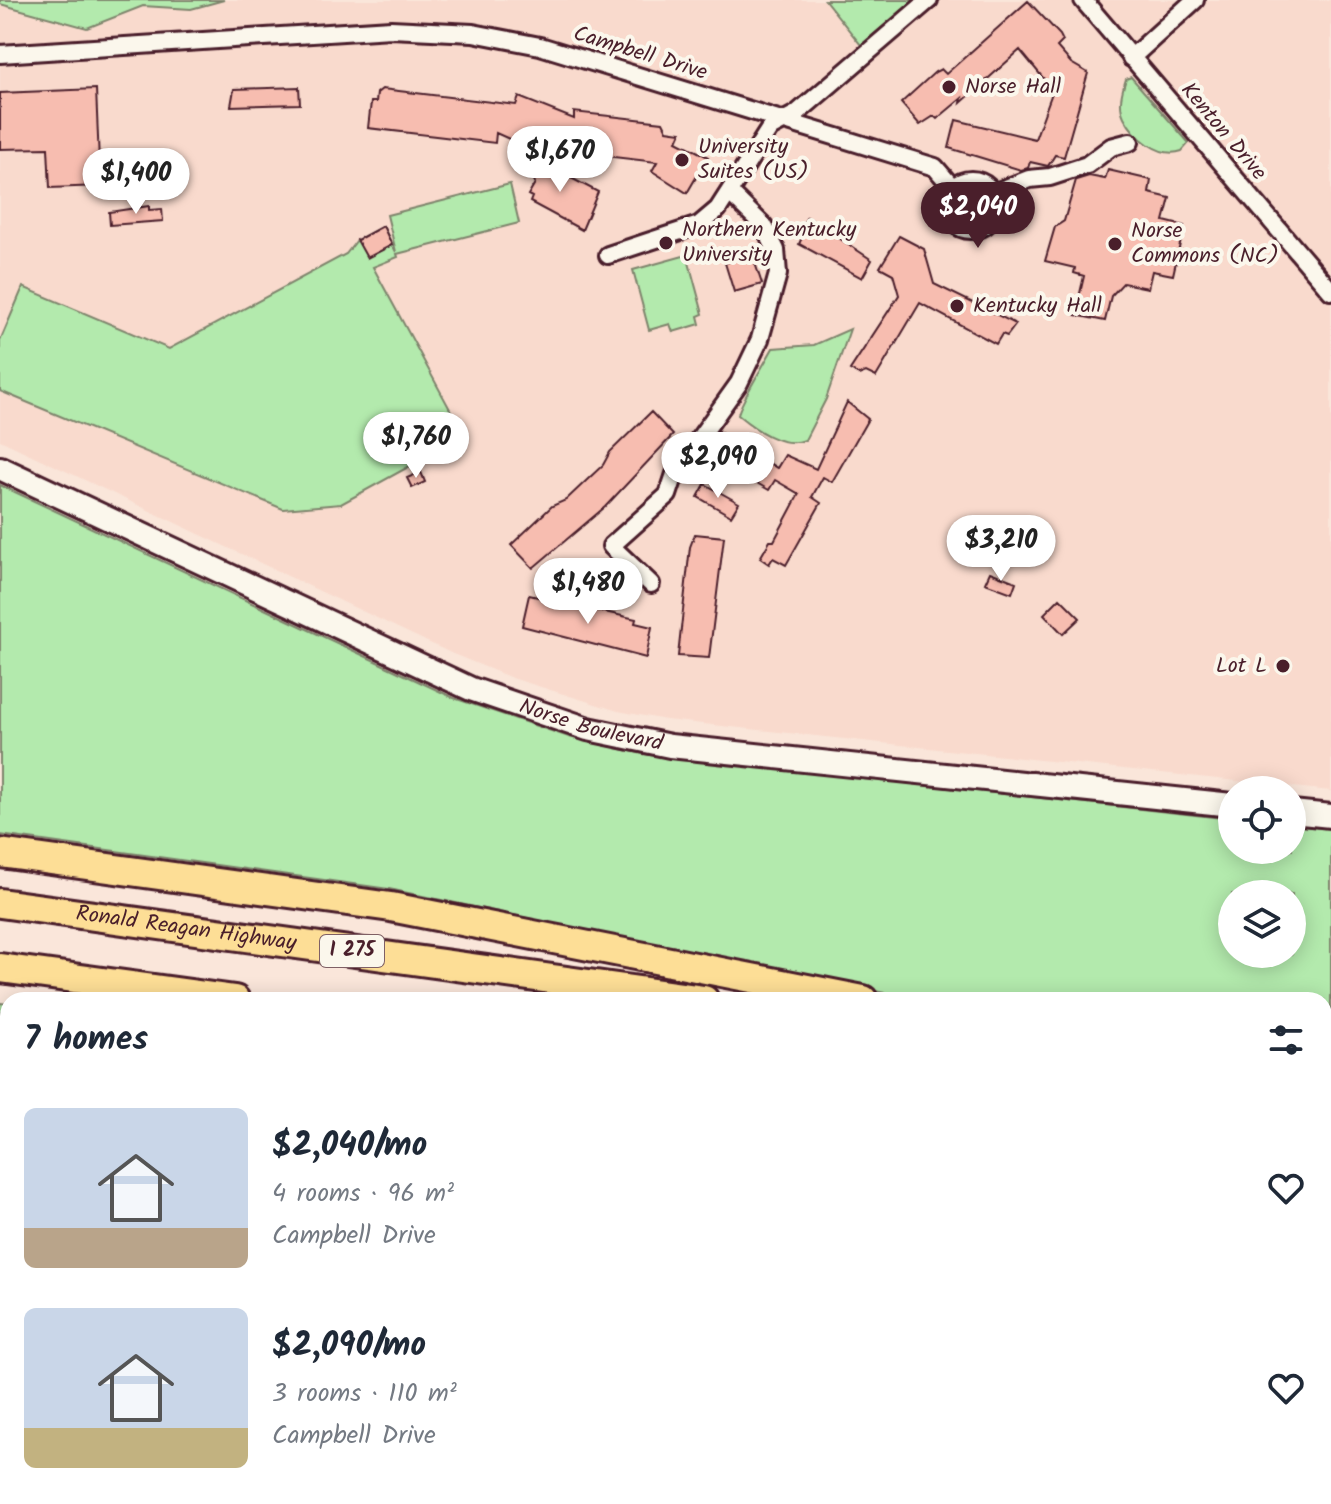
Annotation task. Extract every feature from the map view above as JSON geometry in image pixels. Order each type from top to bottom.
[{"type":"highway","points":[[0,853],[419,911],[823,992]]},
{"type":"highway","name":"Ronald Reagan Highway","points":[[0,903],[646,992]]},
{"type":"highway","points":[[0,968],[176,992]]},
{"type":"street","points":[[608,255],[681,234],[699,225],[718,209],[770,128],[787,121],[929,0]]},
{"type":"street","name":"Kenton Drive","points":[[1083,0],[1331,291]]},
{"type":"street","points":[[1131,58],[1195,0]]},
{"type":"street","name":"Campbell Drive","points":[[0,54],[380,30],[473,33],[540,46],[935,167],[953,188]]},
{"type":"street","points":[[993,193],[1029,179],[1050,177],[1087,165],[1111,147],[1130,142]]},
{"type":"street","points":[[974,180],[993,193],[996,208],[990,222],[969,231],[954,225],[946,210],[953,188],[974,180]]},
{"type":"street","points":[[651,584],[611,546],[668,495],[676,471],[739,383],[760,339],[778,274],[776,250],[764,226],[729,192]]},
{"type":"street","name":"Norse Boulevard","points":[[0,468],[471,689],[588,729],[670,746],[1218,804]]},
{"type":"street","points":[[1306,813],[1331,816]]},
{"type":"shaded area","name":"Northern Kentucky University","points":[[224,0],[825,0],[861,45],[915,0],[1331,0],[1331,791],[1306,788],[1306,776],[1218,776],[1218,779],[666,720],[618,711],[512,678],[453,654],[0,440],[0,4],[87,28],[143,6],[191,9]]},
{"type":"green space","points":[[0,0],[224,0],[191,9],[143,6],[87,28],[0,4]]},
{"type":"green space","points":[[825,0],[915,0],[861,45]]},
{"type":"green space","points":[[1131,77],[1189,143],[1182,151],[1174,153],[1157,149],[1141,139],[1128,125],[1121,103],[1126,79]]},
{"type":"green space","points":[[510,184],[519,223],[397,254],[398,257],[373,267],[458,424],[452,443],[341,504],[283,509],[0,391],[0,341],[23,287],[169,349],[346,254],[357,240],[383,226],[396,252],[387,215]]},
{"type":"green space","points":[[687,255],[703,314],[698,316],[700,324],[673,332],[670,324],[649,330],[633,270]]},
{"type":"green space","points":[[850,329],[826,399],[805,440],[778,440],[738,415],[773,348],[814,345]]},
{"type":"green space","points":[[0,485],[454,698],[569,737],[643,754],[1218,817],[1218,864],[1306,864],[1306,826],[1331,829],[1331,992],[880,992],[389,889],[0,835]]},
{"type":"building","name":"Norse Hall","points":[[1028,1],[1060,35],[1063,41],[1057,47],[1071,63],[1088,73],[1064,157],[1055,155],[1048,166],[1030,162],[1028,168],[1021,170],[949,148],[956,120],[1035,139],[1053,90],[1020,50],[961,103],[962,98],[937,119],[934,116],[920,125],[901,103],[935,72],[941,69],[946,74]]},
{"type":"building","points":[[299,87],[300,104],[231,106],[234,89]]},
{"type":"building","points":[[96,89],[100,186],[50,188],[48,148],[0,149],[0,93]]},
{"type":"building","name":"University Suites (US)","points":[[382,89],[516,105],[519,97],[574,119],[574,112],[663,122],[667,130],[681,132],[677,141],[708,157],[687,193],[652,171],[657,162],[527,147],[496,133],[495,143],[368,128],[371,102],[376,102],[377,93]]},
{"type":"building","points":[[527,155],[598,192],[582,230],[530,202],[532,197],[528,195],[535,183],[533,176],[525,172]]},
{"type":"building","name":"Norse Commons (NC)","points":[[1108,170],[1151,180],[1149,193],[1170,198],[1164,221],[1184,226],[1173,275],[1152,271],[1148,288],[1123,283],[1111,296],[1105,321],[1075,315],[1084,276],[1074,273],[1075,268],[1045,261],[1055,227],[1064,221],[1076,180],[1089,176],[1105,179]]},
{"type":"building","points":[[149,206],[149,210],[162,209],[163,221],[110,225],[109,212]]},
{"type":"building","points":[[807,217],[872,260],[862,278],[799,244],[804,233],[799,231]]},
{"type":"building","points":[[383,226],[392,245],[367,258],[357,240]]},
{"type":"building","name":"Kentucky Hall","points":[[899,236],[924,249],[934,284],[1016,324],[1007,336],[1002,334],[996,344],[920,303],[876,377],[866,372],[859,375],[850,370],[899,295],[893,274],[880,267]]},
{"type":"building","points":[[752,254],[762,284],[734,292],[725,263]]},
{"type":"building","points":[[847,402],[868,419],[832,482],[823,477],[812,497],[821,503],[786,565],[773,558],[769,564],[760,558],[770,541],[774,541],[799,494],[775,480],[769,490],[706,454],[710,443],[718,431],[777,468],[785,455],[816,469]]},
{"type":"building","points":[[651,412],[673,435],[605,507],[533,568],[511,545],[552,506],[566,500],[603,465],[610,452]]},
{"type":"building","points":[[421,472],[425,482],[412,488],[407,478]]},
{"type":"building","points":[[705,484],[739,503],[731,516],[698,497]]},
{"type":"building","points":[[695,534],[724,537],[709,658],[678,656],[690,547]]},
{"type":"building","points":[[990,572],[1016,582],[1012,593],[985,583]]},
{"type":"building","points":[[529,595],[636,619],[635,623],[652,627],[646,658],[522,626]]},
{"type":"building","points":[[1060,598],[1080,618],[1063,634],[1044,614]]},
{"type":"place","name":"Norse Hall","points":[[949,87]]},
{"type":"place","name":"University Suites (US)","points":[[682,160]]},
{"type":"place","name":"Northern Kentucky University","points":[[666,243]]},
{"type":"place","name":"Norse Commons (NC)","points":[[1115,244]]},
{"type":"place","name":"Kentucky Hall","points":[[957,306]]},
{"type":"place","name":"Lot L","points":[[1283,666]]}]
